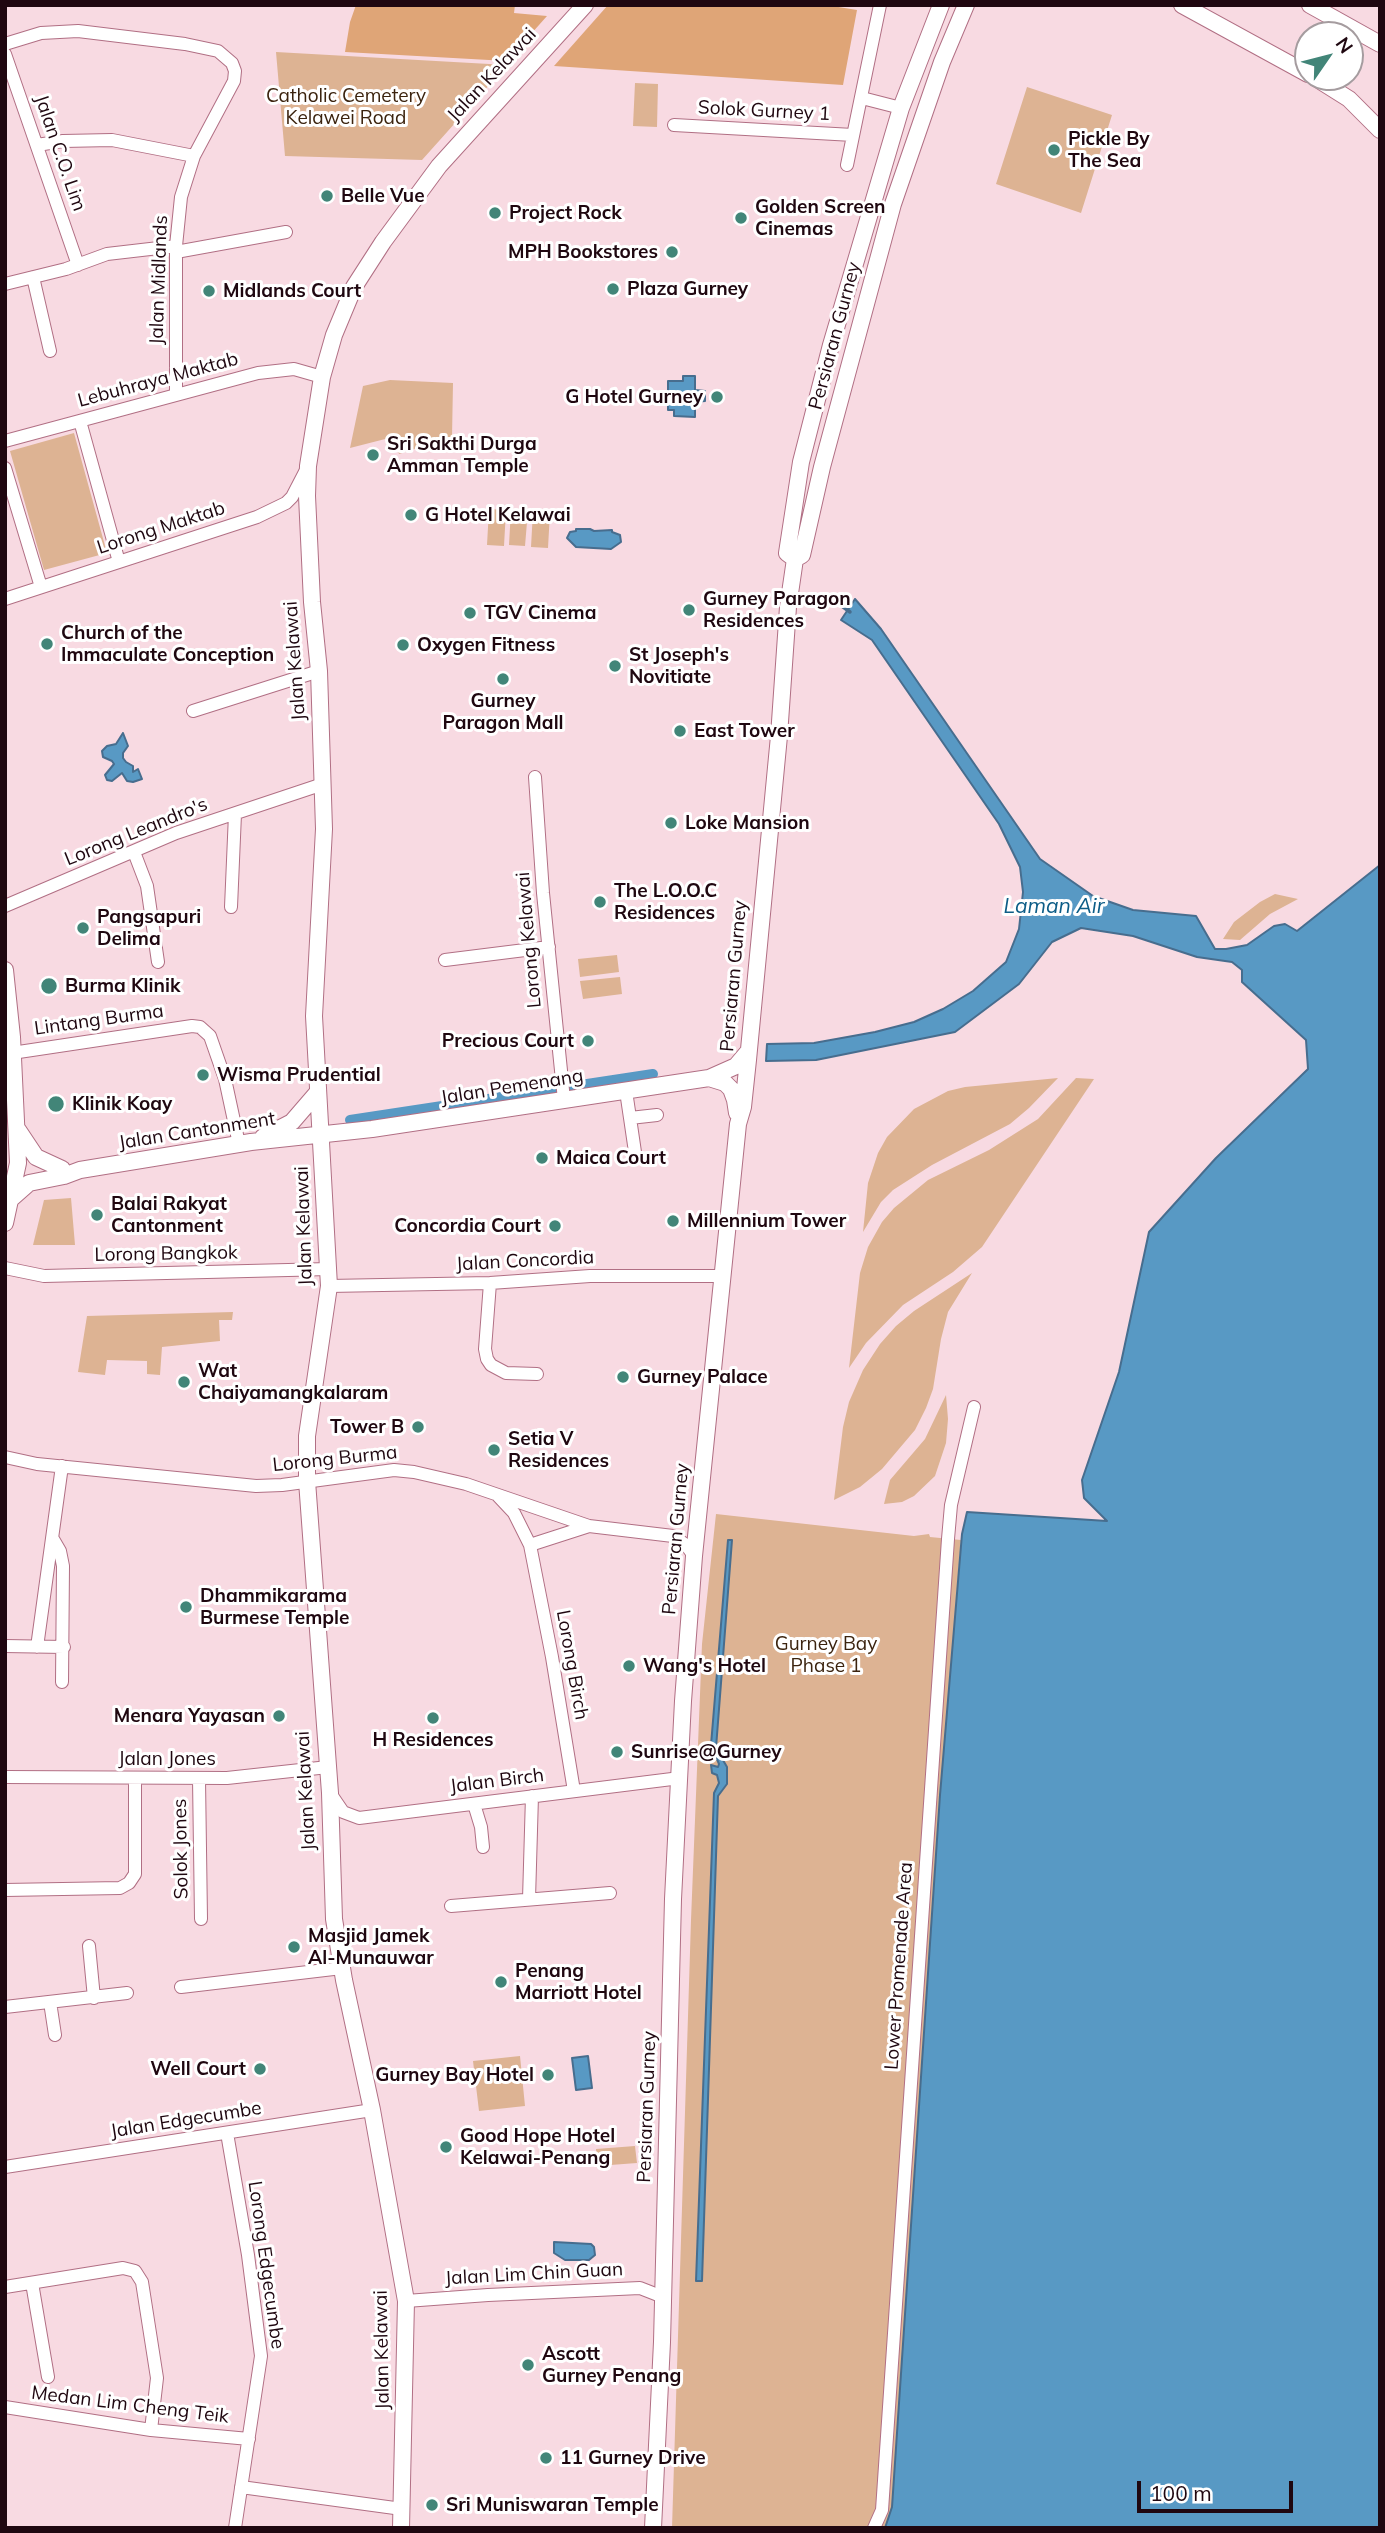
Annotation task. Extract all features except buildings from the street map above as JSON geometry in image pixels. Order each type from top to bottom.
[{"type":"main road","name":"Jalan Kelawai","points":[[401,2528],[406,2301],[334,1919],[330,1793],[307,1481],[307,1436],[329,1277],[314,1003],[323,866],[323,784],[319,671],[310,561],[308,466],[322,377],[334,335],[354,287],[416,195],[468,132],[585,5]]},
{"type":"main road","name":"Persiaran Gurney","points":[[795,559],[787,553],[801,462],[854,261],[901,108],[941,5]]},
{"type":"main road","name":"Persiaran Gurney","points":[[795,559],[802,555],[822,467],[892,204],[942,62],[966,5]]},
{"type":"main road","points":[[1182,5],[1294,66]]},
{"type":"main road","points":[[1310,5],[1380,44]]},
{"type":"main road","points":[[1336,91],[1373,118],[1380,130]]},
{"type":"main road","points":[[801,462],[822,467]]},
{"type":"main road","name":"Persiaran Gurney","points":[[653,2528],[663,2297],[673,1899],[694,1556],[738,1124],[743,1107],[779,736],[782,662],[795,559]]},
{"type":"main road","points":[[5,970],[17,1128],[11,1175],[12,1198],[5,1223]]},
{"type":"main road","name":"Jalan Pemenang","points":[[321,1135],[563,1091],[626,1091],[709,1078],[736,1066],[747,1053]]},
{"type":"main road","points":[[709,1078],[725,1083],[731,1089],[738,1124]]},
{"type":"main road","points":[[245,1143],[292,1122],[317,1093]]},
{"type":"main road","points":[[17,1128],[36,1157],[62,1169]]},
{"type":"main road","name":"Jalan Cantonment","points":[[12,1198],[29,1183],[80,1170],[245,1143],[321,1135]]},
{"type":"main road","name":"Jalan Cantonment","points":[[11,1175],[62,1169],[80,1170]]},
{"type":"street","name":"Solok Gurney 1","points":[[847,165],[880,5]]},
{"type":"street","name":"Jalan Midlands","points":[[5,44],[41,33],[78,31],[185,44],[218,51],[226,56],[235,71],[234,81],[194,156],[181,197],[176,249],[176,395]]},
{"type":"street","name":"Jalan C.O. Lim","points":[[5,54],[78,265]]},
{"type":"street","points":[[862,98],[901,108]]},
{"type":"street","name":"Solok Gurney 1","points":[[674,125],[853,135]]},
{"type":"street","points":[[37,145],[63,141],[112,140],[194,156]]},
{"type":"street","points":[[5,284],[78,265],[107,254],[176,249],[286,232]]},
{"type":"street","points":[[33,277],[50,351]]},
{"type":"street","name":"Lebuhraya Maktab","points":[[5,442],[282,369],[294,369],[322,377]]},
{"type":"street","points":[[80,421],[118,562]]},
{"type":"street","name":"Lorong Maktab","points":[[5,598],[272,510],[292,497],[308,466]]},
{"type":"street","points":[[5,468],[41,587]]},
{"type":"street","points":[[193,711],[319,671]]},
{"type":"street","name":"Lorong Kelawai","points":[[535,777],[563,1091]]},
{"type":"street","name":"Lorong Leandro's","points":[[5,906],[176,833],[323,784]]},
{"type":"street","points":[[231,906],[235,814]]},
{"type":"street","points":[[134,852],[147,886],[158,962]]},
{"type":"street","points":[[445,960],[549,947]]},
{"type":"street","name":"Lintang Burma","points":[[12,1053],[200,1027],[210,1036],[245,1143]]},
{"type":"street","points":[[626,1091],[635,1152]]},
{"type":"street","points":[[630,1118],[657,1115]]},
{"type":"street","name":"Lorong Bangkok","points":[[5,1268],[44,1276],[329,1277]]},
{"type":"street","name":"Jalan Concordia","points":[[329,1277],[490,1283],[590,1276],[722,1276]]},
{"type":"street","points":[[490,1283],[485,1349],[487,1359],[506,1373],[537,1374]]},
{"type":"street","name":"Lower Promenade Area","points":[[874,2528],[882,2510],[947,1539],[951,1505],[974,1407]]},
{"type":"street","name":"Lorong Burma","points":[[5,1457],[62,1466],[256,1486],[394,1470],[439,1476],[589,1526],[673,1536],[686,1545],[694,1556]]},
{"type":"street","points":[[37,1647],[62,1466]]},
{"type":"street","name":"Lorong Birch","points":[[495,1493],[514,1513],[530,1545],[574,1791]]},
{"type":"street","points":[[530,1545],[589,1526]]},
{"type":"street","points":[[53,1539],[60,1551],[63,1566],[62,1682]]},
{"type":"street","points":[[5,1646],[64,1647]]},
{"type":"street","name":"Jalan Jones","points":[[5,1777],[200,1779],[328,1767]]},
{"type":"street","name":"Jalan Birch","points":[[330,1793],[343,1812],[359,1818],[680,1778]]},
{"type":"street","points":[[5,1890],[120,1888],[129,1883],[135,1874],[135,1779]]},
{"type":"street","name":"Solok Jones","points":[[200,1779],[201,1919]]},
{"type":"street","points":[[529,1899],[532,1796]]},
{"type":"street","points":[[474,1804],[481,1827],[483,1847]]},
{"type":"street","points":[[451,1906],[610,1893]]},
{"type":"street","points":[[89,1946],[94,1998]]},
{"type":"street","points":[[181,1987],[342,1968]]},
{"type":"street","points":[[5,2007],[127,1993]]},
{"type":"street","points":[[50,2002],[55,2035]]},
{"type":"street","name":"Jalan Edgecumbe","points":[[5,2167],[372,2110]]},
{"type":"street","name":"Lorong Edgecumbe","points":[[227,2133],[248,2255],[261,2356],[235,2528]]},
{"type":"street","points":[[5,2287],[123,2268],[135,2271],[142,2282],[157,2378],[151,2430]]},
{"type":"street","points":[[32,2283],[48,2377]]},
{"type":"street","name":"Jalan Lim Chin Guan","points":[[406,2301],[640,2288],[663,2297]]},
{"type":"street","name":"Medan Lim Cheng Teik","points":[[5,2407],[151,2430],[249,2439]]},
{"type":"street","points":[[241,2487],[402,2509]]},
{"type":"green space","name":"Catholic Cemetery Kelawei Road","points":[[276,52],[507,65],[422,160],[285,156]]},
{"type":"green space","points":[[635,83],[658,84],[657,127],[633,126]]},
{"type":"green space","name":"Pickle By The Sea","points":[[1027,87],[1112,115],[1081,213],[996,184]]},
{"type":"green space","points":[[390,380],[453,383],[452,437],[399,454],[393,437],[350,448],[363,386]]},
{"type":"green space","points":[[74,433],[107,553],[44,570],[10,451]]},
{"type":"green space","points":[[489,509],[506,510],[504,546],[487,545]]},
{"type":"green space","points":[[511,509],[528,510],[525,546],[509,545]]},
{"type":"green space","points":[[533,511],[550,512],[548,548],[531,547]]},
{"type":"green space","points":[[1275,894],[1298,899],[1270,914],[1240,940],[1223,939],[1234,922]]},
{"type":"green space","points":[[617,955],[619,972],[580,977],[578,959]]},
{"type":"green space","points":[[620,977],[622,994],[583,999],[580,981]]},
{"type":"green space","points":[[1058,1078],[1010,1124],[932,1165],[893,1190],[881,1202],[863,1232],[868,1183],[878,1153],[887,1137],[914,1109],[948,1091],[965,1087]]},
{"type":"green space","points":[[1076,1078],[1094,1079],[982,1247],[953,1272],[903,1305],[866,1343],[849,1368],[860,1273],[868,1247],[882,1222],[894,1208],[928,1180],[989,1150],[1038,1119]]},
{"type":"green space","points":[[71,1198],[75,1245],[33,1245],[44,1200]]},
{"type":"green space","points":[[972,1273],[948,1312],[933,1389],[915,1430],[882,1469],[860,1487],[834,1500],[843,1427],[849,1402],[863,1370],[896,1326]]},
{"type":"green space","points":[[233,1312],[232,1320],[219,1320],[220,1341],[162,1347],[160,1375],[147,1374],[147,1361],[107,1360],[105,1375],[78,1372],[87,1316]]},
{"type":"green space","points":[[946,1395],[946,1443],[935,1476],[914,1496],[902,1502],[884,1504],[890,1480],[925,1439]]},
{"type":"green space","name":"Gurney Bay Phase 1","points":[[716,1514],[914,1536],[929,1534],[930,1537],[961,1540],[940,1795],[892,2507],[885,2528],[672,2528],[702,1644]]},
{"type":"green space","points":[[520,2056],[525,2106],[479,2111],[473,2061]]},
{"type":"green space","points":[[635,2146],[637,2163],[597,2166],[596,2149]]},
{"type":"shaded area","points":[[356,5],[515,5],[514,13],[547,16],[507,61],[345,52]]},
{"type":"shaded area","points":[[608,5],[826,5],[857,10],[843,85],[554,66]]},
{"type":"water","points":[[683,376],[695,376],[695,390],[705,391],[705,401],[695,402],[695,417],[674,416],[674,410],[668,410],[668,381],[683,381]]},
{"type":"water","points":[[576,529],[612,530],[620,535],[621,542],[611,549],[576,547],[567,538],[570,532]]},
{"type":"water","name":"Laman Air","points":[[855,599],[881,629],[1040,859],[1093,896],[1133,910],[1196,916],[1215,949],[1226,949],[1247,945],[1274,926],[1285,924],[1297,931],[1380,865],[1380,2528],[885,2528],[892,2507],[940,1795],[962,1534],[967,1512],[1107,1521],[1084,1498],[1082,1480],[1119,1372],[1149,1232],[1216,1158],[1308,1069],[1306,1040],[1242,982],[1242,970],[1232,962],[1197,957],[1133,936],[1081,928],[1052,942],[1019,984],[955,1032],[816,1060],[766,1061],[767,1044],[814,1043],[875,1032],[914,1022],[943,1009],[973,991],[1006,962],[1019,929],[1023,892],[1020,867],[999,824],[872,640],[841,620]]},
{"type":"water","points":[[123,733],[128,746],[123,758],[133,766],[133,772],[138,769],[142,779],[133,782],[127,781],[122,773],[112,781],[107,780],[105,775],[114,764],[103,757],[102,751],[107,746],[116,744]]},
{"type":"water","points":[[728,1540],[732,1540],[716,1748],[727,1767],[727,1784],[718,1796],[702,2281],[696,2281],[714,1793],[719,1783],[717,1775],[712,1773],[711,1765],[718,1767],[719,1764],[711,1745]]},
{"type":"water","points":[[588,2056],[592,2088],[576,2090],[572,2058]]},
{"type":"water","points":[[554,2242],[591,2244],[595,2255],[589,2260],[565,2260],[554,2253]]},
{"type":"waterway","points":[[835,601],[850,612]]},
{"type":"waterway","points":[[350,1120],[653,1074]]},
{"type":"place","name":"Pickle By The Sea","points":[[1054,150]]},
{"type":"place","name":"Belle Vue","points":[[327,196]]},
{"type":"place","name":"Project Rock","points":[[495,213]]},
{"type":"place","name":"Golden Screen Cinemas","points":[[741,218]]},
{"type":"place","name":"MPH Bookstores","points":[[672,252]]},
{"type":"place","name":"Plaza Gurney","points":[[613,289]]},
{"type":"place","name":"Midlands Court","points":[[209,291]]},
{"type":"place","name":"G Hotel Gurney","points":[[717,397]]},
{"type":"place","name":"Sri Sakthi Durga Amman Temple","points":[[373,455]]},
{"type":"place","name":"G Hotel Kelawai","points":[[411,515]]},
{"type":"place","name":"Gurney Paragon Residences","points":[[689,610]]},
{"type":"place","name":"TGV Cinema","points":[[470,613]]},
{"type":"place","name":"Church of the Immaculate Conception","points":[[47,644]]},
{"type":"place","name":"Oxygen Fitness","points":[[403,645]]},
{"type":"place","name":"St Joseph's Novitiate","points":[[615,666]]},
{"type":"place","name":"Gurney Paragon Mall","points":[[503,679]]},
{"type":"place","name":"East Tower","points":[[680,731]]},
{"type":"place","name":"Loke Mansion","points":[[671,823]]},
{"type":"place","name":"The L.O.O.C Residences","points":[[600,902]]},
{"type":"place","name":"Pangsapuri Delima","points":[[83,928]]},
{"type":"place","name":"Burma Klinik","points":[[49,986]]},
{"type":"place","name":"Precious Court","points":[[588,1041]]},
{"type":"place","name":"Wisma Prudential","points":[[203,1075]]},
{"type":"place","name":"Klinik Koay","points":[[56,1104]]},
{"type":"place","name":"Maica Court","points":[[542,1158]]},
{"type":"place","name":"Balai Rakyat Cantonment","points":[[97,1215]]},
{"type":"place","name":"Millennium Tower","points":[[673,1221]]},
{"type":"place","name":"Concordia Court","points":[[555,1226]]},
{"type":"place","name":"Gurney Palace","points":[[623,1377]]},
{"type":"place","name":"Wat Chaiyamangkalaram","points":[[184,1382]]},
{"type":"place","name":"Tower B","points":[[418,1427]]},
{"type":"place","name":"Setia V Residences","points":[[494,1450]]},
{"type":"place","name":"Dhammikarama Burmese Temple","points":[[186,1607]]},
{"type":"place","name":"Wang's Hotel","points":[[629,1666]]},
{"type":"place","name":"Menara Yayasan","points":[[279,1716]]},
{"type":"place","name":"H Residences","points":[[433,1718]]},
{"type":"place","name":"Sunrise@Gurney","points":[[617,1752]]},
{"type":"place","name":"Masjid Jamek Al-Munauwar","points":[[294,1947]]},
{"type":"place","name":"Penang Marriott Hotel","points":[[501,1982]]},
{"type":"place","name":"Well Court","points":[[260,2069]]},
{"type":"place","name":"Gurney Bay Hotel","points":[[548,2075]]},
{"type":"place","name":"Good Hope Hotel Kelawai-Penang","points":[[446,2147]]},
{"type":"place","name":"Ascott Gurney Penang","points":[[528,2365]]},
{"type":"place","name":"11 Gurney Drive","points":[[546,2458]]},
{"type":"place","name":"Sri Muniswaran Temple","points":[[432,2505]]}]
